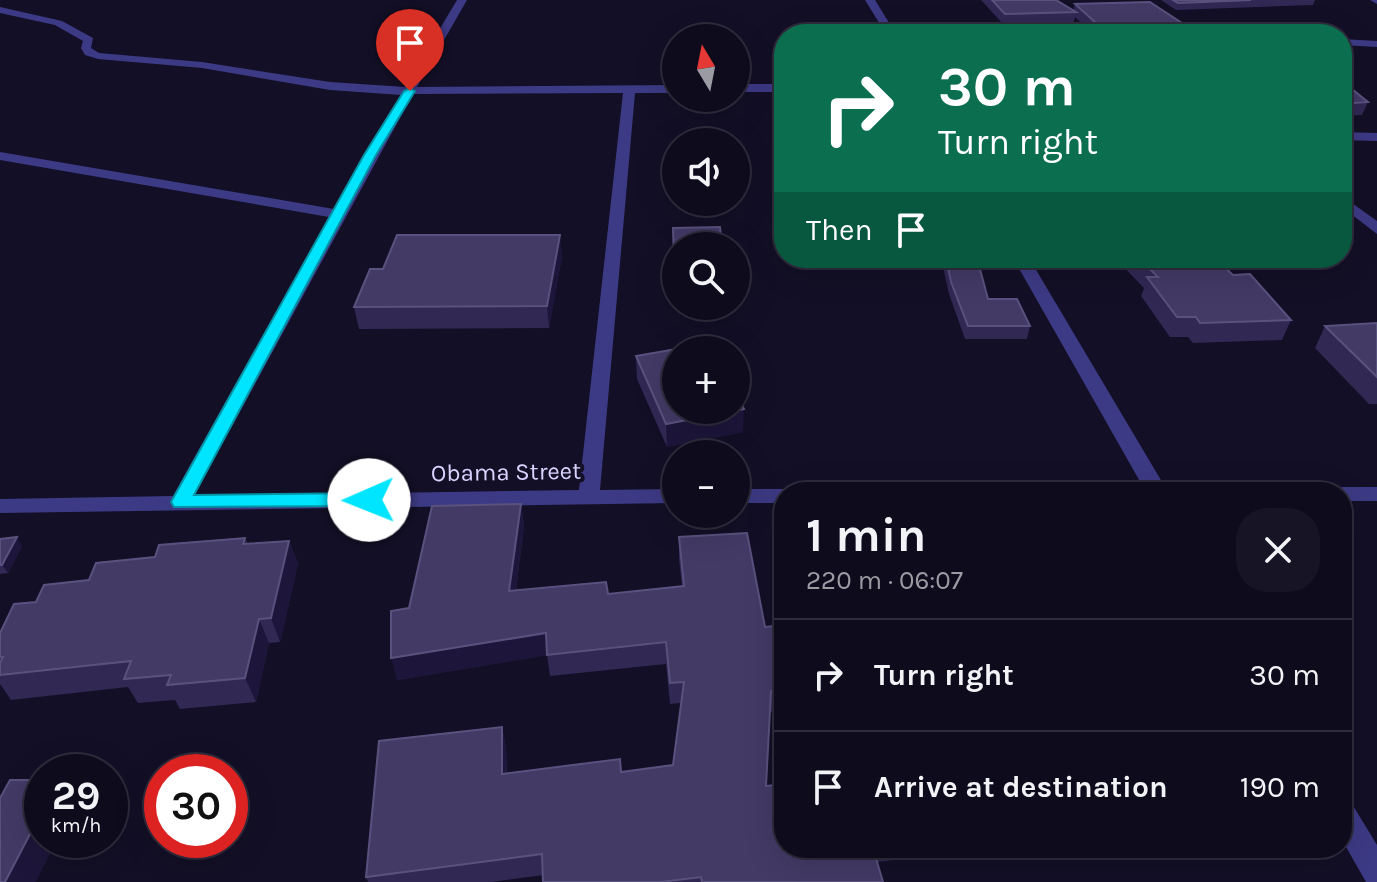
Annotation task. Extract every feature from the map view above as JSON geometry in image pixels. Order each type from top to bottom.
[{"type":"street","points":[[180,502],[338,214],[462,0]]},
{"type":"street","points":[[870,0],[885,24]]},
{"type":"street","points":[[0,10],[63,25],[89,40],[86,48],[89,53],[98,56],[202,65],[330,86],[410,91],[662,89]]},
{"type":"street","points":[[1352,43],[1377,44]]},
{"type":"street","points":[[750,88],[774,88]]},
{"type":"street","points":[[589,496],[629,89]]},
{"type":"street","points":[[1352,136],[1377,137]]},
{"type":"street","points":[[0,156],[338,214]]},
{"type":"street","points":[[1352,208],[1377,229]]},
{"type":"street","points":[[1027,268],[1151,482]]},
{"type":"street","points":[[1352,494],[1377,494]]},
{"type":"street","name":"Obama Street","points":[[0,506],[662,496]]},
{"type":"street","points":[[750,496],[774,496]]},
{"type":"street","points":[[1352,830],[1377,873]]},
{"type":"building","points":[[992,0],[1056,0],[1076,12],[1005,14]]},
{"type":"building","points":[[1173,0],[1251,0],[1178,3]]},
{"type":"building","points":[[1150,2],[1182,23],[1203,24],[1097,24],[1075,4]]},
{"type":"building","points":[[1352,89],[1368,102],[1352,103]]},
{"type":"building","points":[[720,227],[721,232],[673,232],[673,228]]},
{"type":"building","points":[[397,235],[560,235],[547,306],[354,307],[370,269],[383,269]]},
{"type":"building","points":[[948,268],[980,268],[988,299],[1017,299],[1030,326],[968,326]]},
{"type":"building","points":[[1149,268],[1225,268],[1233,275],[1250,274],[1291,320],[1200,323],[1196,317],[1177,317],[1147,277],[1158,277]]},
{"type":"building","points":[[1377,323],[1377,377],[1325,326]]},
{"type":"building","points":[[662,351],[662,415],[636,356]]},
{"type":"building","points":[[521,504],[509,591],[606,582],[608,594],[684,586],[679,537],[747,533],[765,627],[774,626],[774,691],[771,691],[766,786],[774,785],[774,858],[876,858],[883,882],[702,882],[701,877],[661,882],[543,882],[542,854],[366,877],[379,741],[502,727],[502,774],[620,759],[621,772],[673,765],[684,682],[670,683],[666,642],[547,655],[546,633],[391,658],[391,611],[409,608],[432,506]]},
{"type":"building","points":[[17,537],[2,565],[0,565],[0,539]]},
{"type":"building","points":[[245,538],[243,544],[289,541],[271,618],[259,619],[245,678],[167,685],[171,675],[124,679],[131,661],[0,675],[3,657],[0,657],[0,633],[14,604],[36,602],[44,585],[89,580],[96,563],[155,557],[159,545]]},
{"type":"building","points":[[10,780],[24,780],[24,846],[5,882],[0,882],[0,798]]},
{"type":"route","points":[[369,500],[180,502],[381,135],[410,91]]}]
